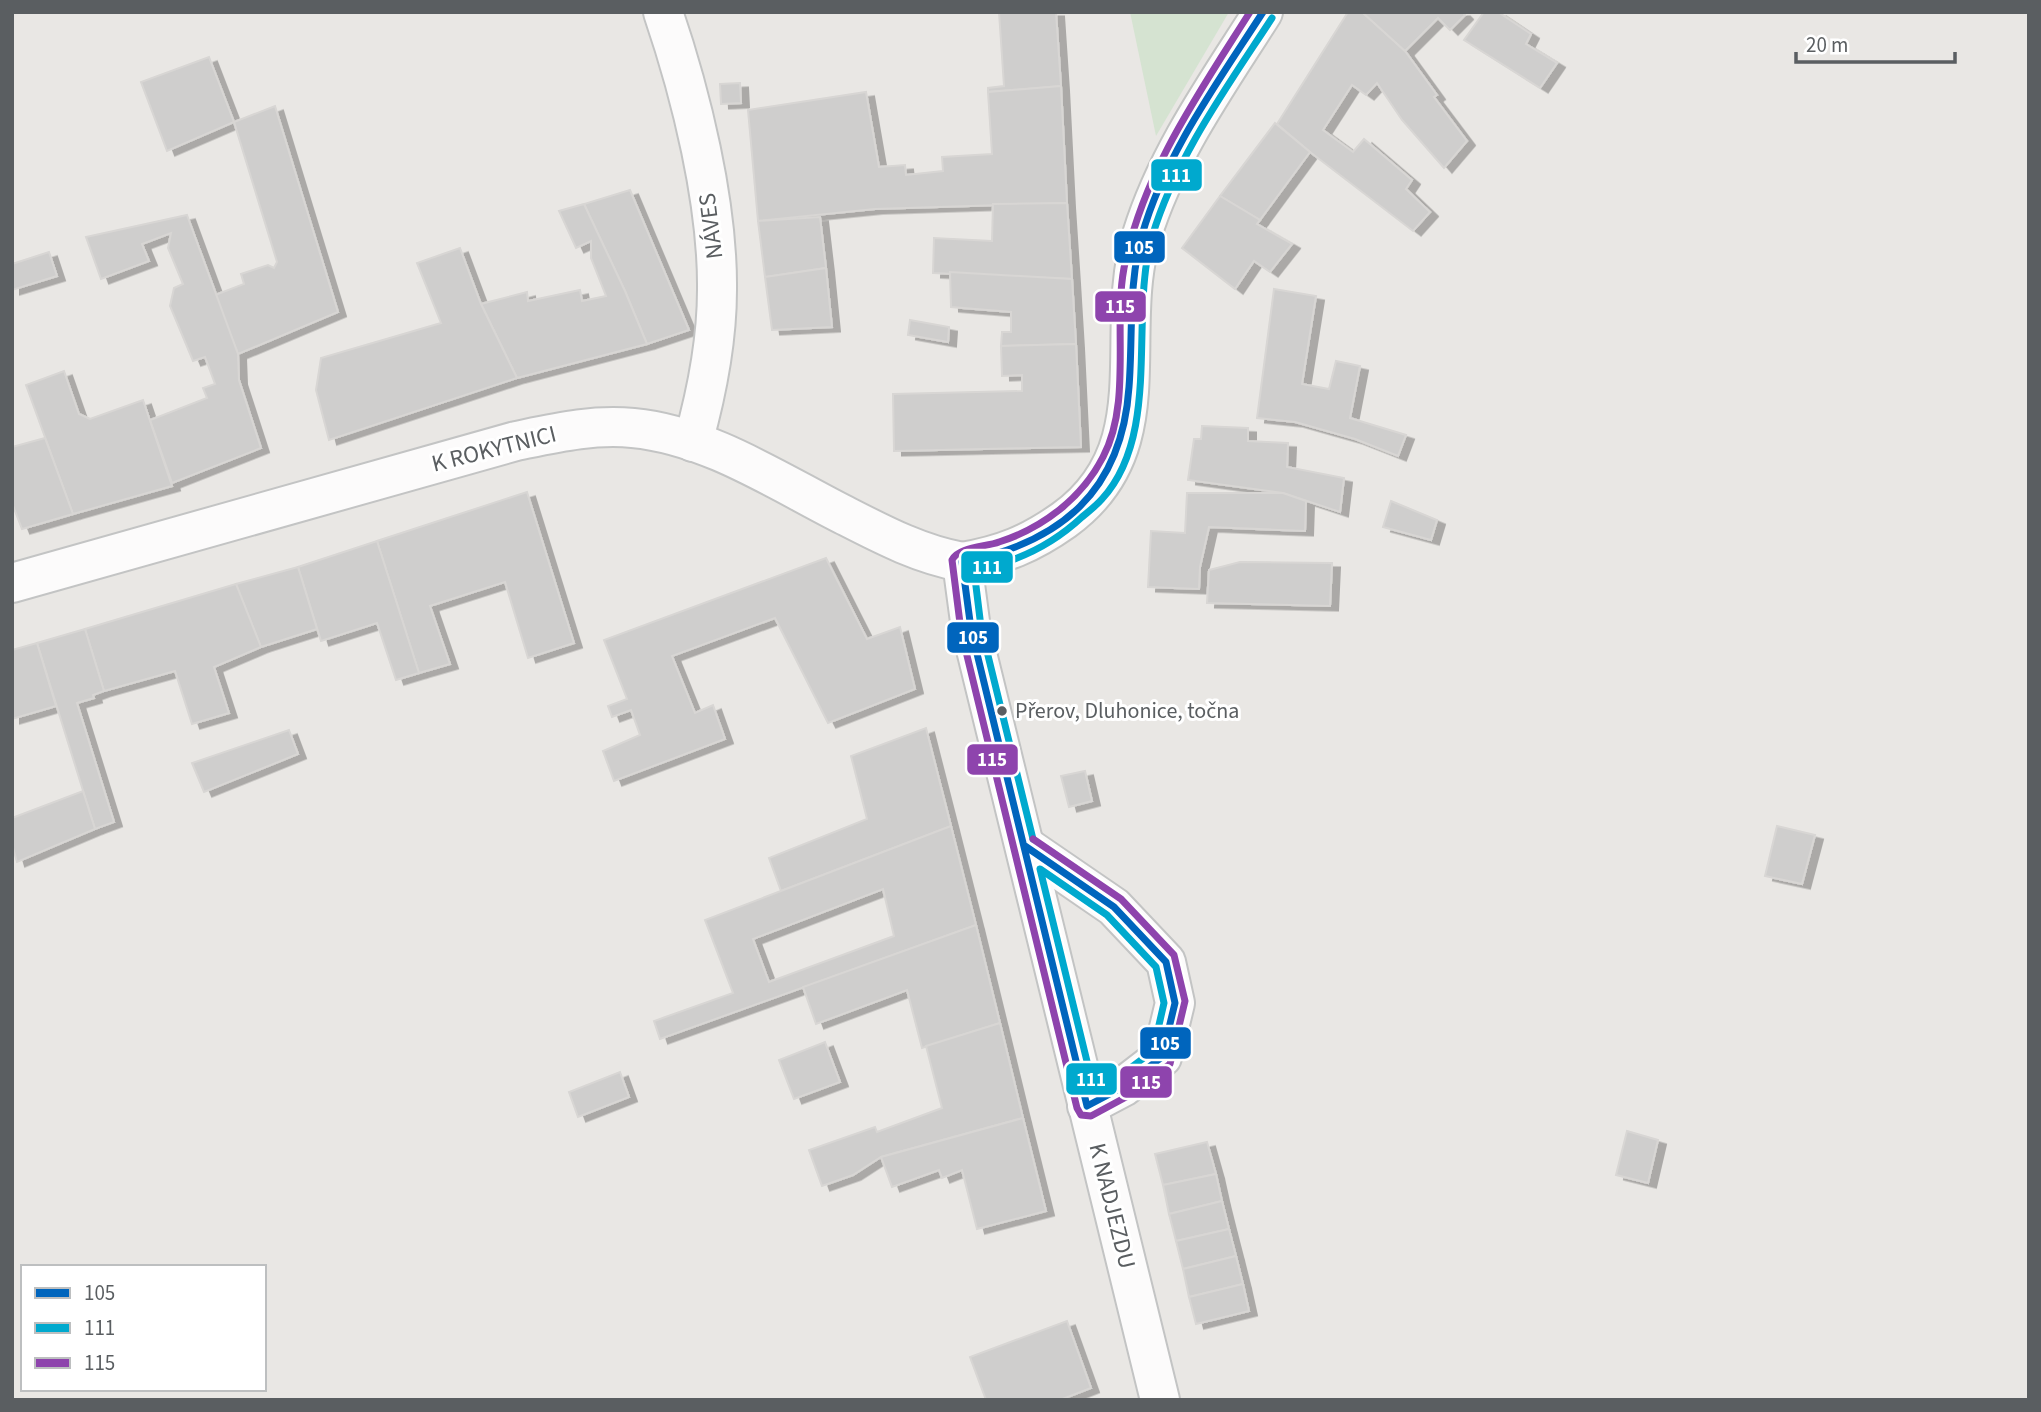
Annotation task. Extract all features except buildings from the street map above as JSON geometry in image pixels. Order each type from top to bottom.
[{"type":"street","name":"NÁVES","points":[[663,12],[692,112],[715,241],[717,290],[714,343],[706,395],[693,442]]},
{"type":"street","points":[[962,562],[1019,548],[1046,532],[1076,511],[1098,488],[1117,456],[1127,419],[1133,271],[1150,208],[1165,173],[1263,12]]},
{"type":"street","name":"K ROKYTNICI","points":[[12,583],[529,438],[566,431],[611,428],[632,428],[667,434],[719,451],[917,551],[962,562]]},
{"type":"street","name":"K NADJEZDU","points":[[962,562],[971,629],[1160,1400]]},
{"type":"street","points":[[1025,846],[1114,907],[1166,962],[1175,1003],[1162,1056],[1123,1087],[1087,1106]]},
{"type":"green space","points":[[1130,12],[1229,12],[1156,136]]},
{"type":"transit line","name":"115","points":[[1033,839],[1121,899],[1174,955],[1185,1001],[1170,1064],[1128,1096],[1091,1116],[1081,1115],[1077,1108],[961,631],[952,560],[960,552],[1015,536],[1046,520],[1084,486],[1103,457],[1112,436],[1117,413],[1121,291],[1133,233],[1145,199],[1175,134],[1250,12]]},
{"type":"transit line","name":"105","points":[[1025,846],[1114,907],[1166,962],[1175,1003],[1162,1057],[1123,1087],[1087,1106],[971,629],[962,562],[1029,541],[1056,526],[1080,506],[1099,483],[1114,456],[1124,424],[1129,387],[1135,273],[1142,235],[1152,205],[1194,119],[1263,12]]},
{"type":"transit line","name":"111","points":[[1033,839],[981,627],[974,570],[1018,558],[1058,536],[1100,502],[1120,472],[1132,441],[1138,408],[1146,269],[1152,237],[1162,207],[1204,123],[1272,18]]},
{"type":"transit line","name":"111","points":[[1040,869],[1107,915],[1156,967],[1164,1003],[1153,1051],[1117,1078],[1094,1090],[1040,869]]},
{"type":"place","name":"Přerov, Dluhonice, točna","points":[[1002,711]]}]
